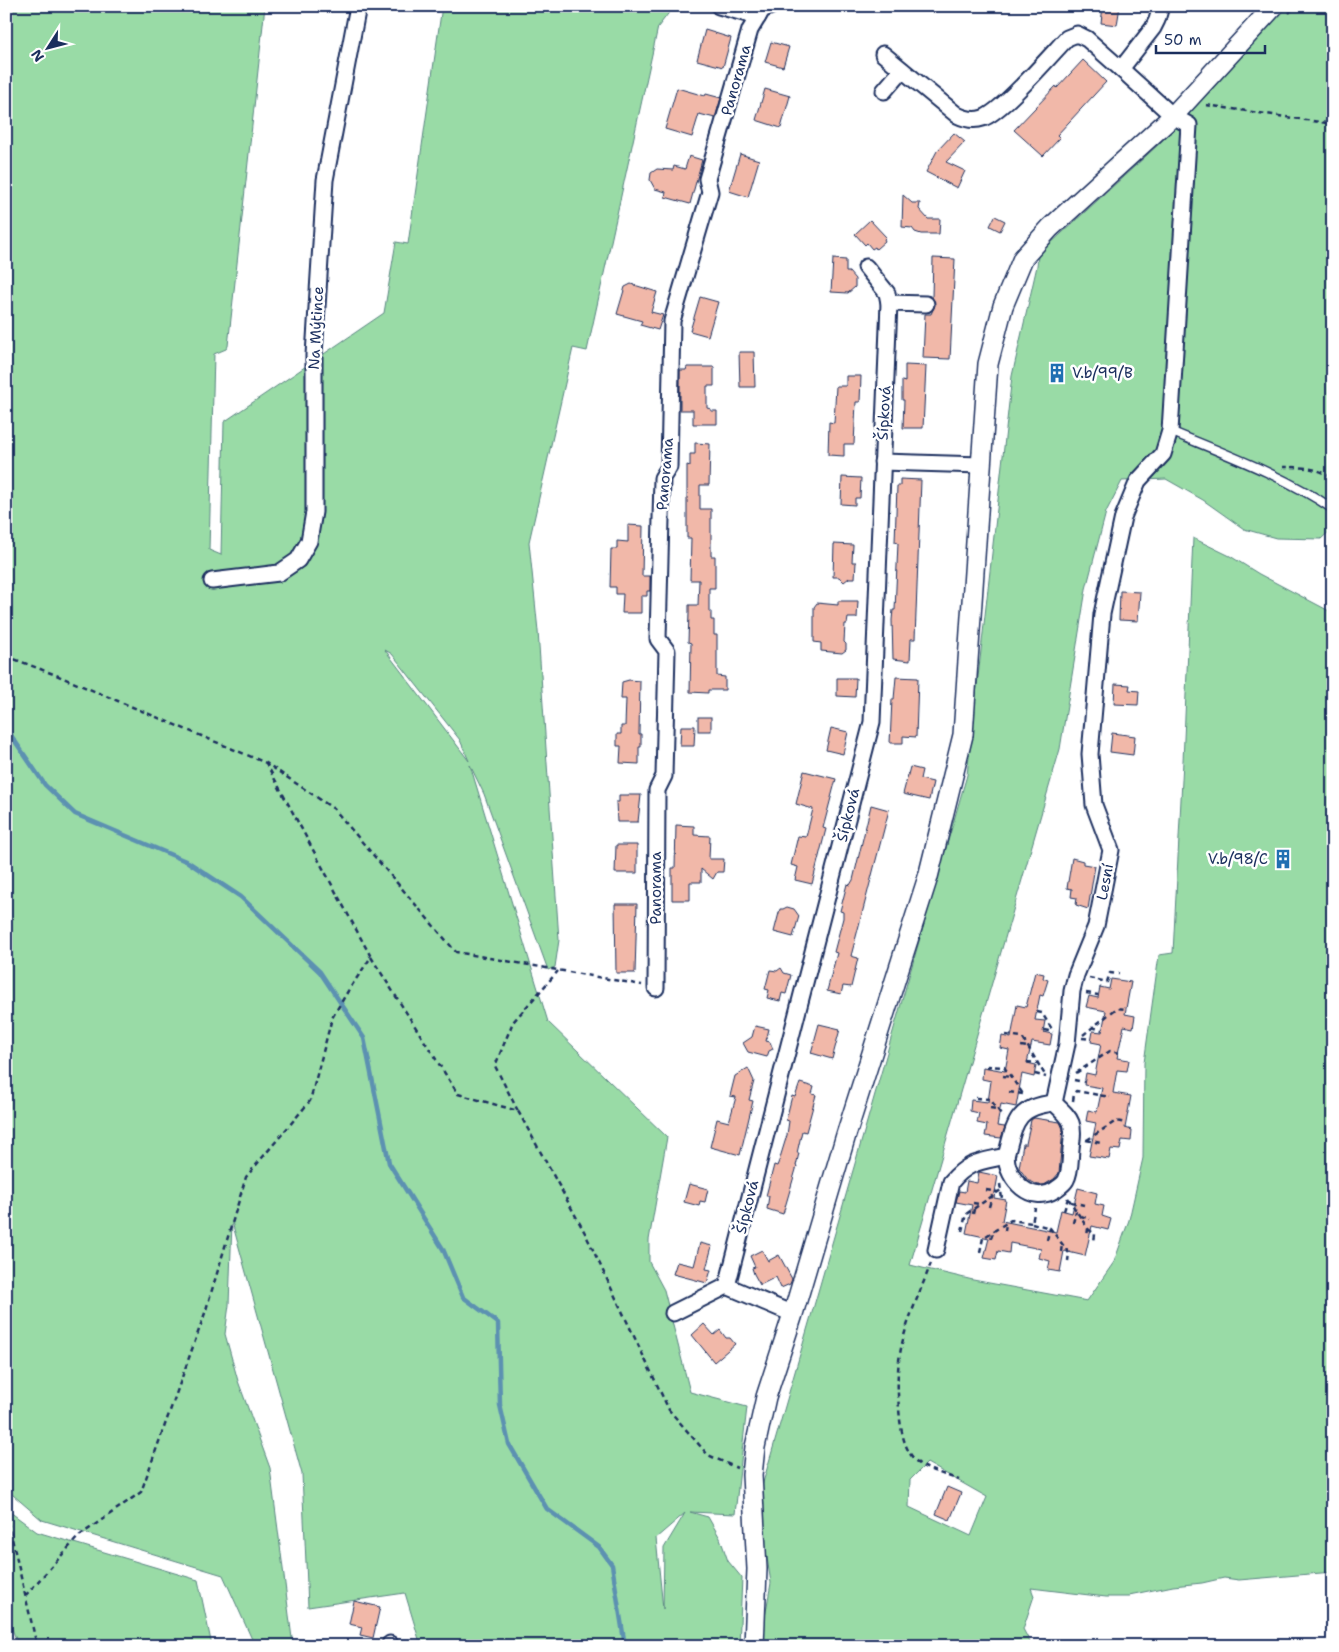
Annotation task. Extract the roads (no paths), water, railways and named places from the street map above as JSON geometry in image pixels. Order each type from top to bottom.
[{"type":"street","name":"Na Mýtince","points":[[212,581],[279,573],[298,560],[309,540],[314,512],[314,355],[325,180],[358,6]]},
{"type":"street","points":[[719,6],[758,17]]},
{"type":"street","name":"Panorama","points":[[656,988],[657,790],[664,776],[667,651],[658,639],[662,478],[669,467],[672,321],[710,192],[707,179],[750,30],[762,10],[771,6]]},
{"type":"street","points":[[1121,69],[1153,28],[1161,6]]},
{"type":"street","points":[[754,1646],[757,1577],[752,1476],[755,1447],[766,1397],[793,1314],[846,1135],[928,877],[963,735],[988,364],[1003,306],[1023,258],[1050,228],[1173,116],[1274,6]]},
{"type":"street","points":[[883,54],[957,115],[973,120],[993,113],[1067,38],[1077,34],[1087,38],[1173,116]]},
{"type":"street","points":[[884,91],[902,70]]},
{"type":"street","name":"Lesní","points":[[1054,1103],[1067,1044],[1072,991],[1076,975],[1096,926],[1111,850],[1094,805],[1090,754],[1102,614],[1123,517],[1138,482],[1163,454],[1170,431],[1189,125],[1173,116]]},
{"type":"street","points":[[866,267],[887,293],[889,303],[926,304]]},
{"type":"street","name":"Šípková","points":[[727,1286],[872,722],[889,303]]},
{"type":"street","points":[[882,462],[981,465]]},
{"type":"street","points":[[1054,1103],[1071,1120],[1073,1133],[1067,1179],[1053,1191],[1044,1195],[1031,1193],[1020,1186],[1010,1175],[1006,1167],[1006,1156],[1017,1120],[1025,1111],[1038,1104],[1054,1103]]},
{"type":"street","points":[[936,1250],[951,1182],[972,1163],[1006,1156]]},
{"type":"street","points":[[673,1313],[727,1286],[793,1314]]},
{"type":"lane","points":[[1170,431],[1259,468],[1333,509]]},
{"type":"waterway","points":[[6,728],[45,785],[75,814],[188,862],[241,897],[320,972],[364,1038],[389,1163],[443,1249],[463,1297],[498,1323],[500,1405],[509,1444],[547,1509],[599,1547],[612,1565],[625,1646]]},
{"type":"place","name":"V.b/99/B","points":[[1057,373]]},
{"type":"place","name":"V.b/98/C","points":[[1283,859]]}]
